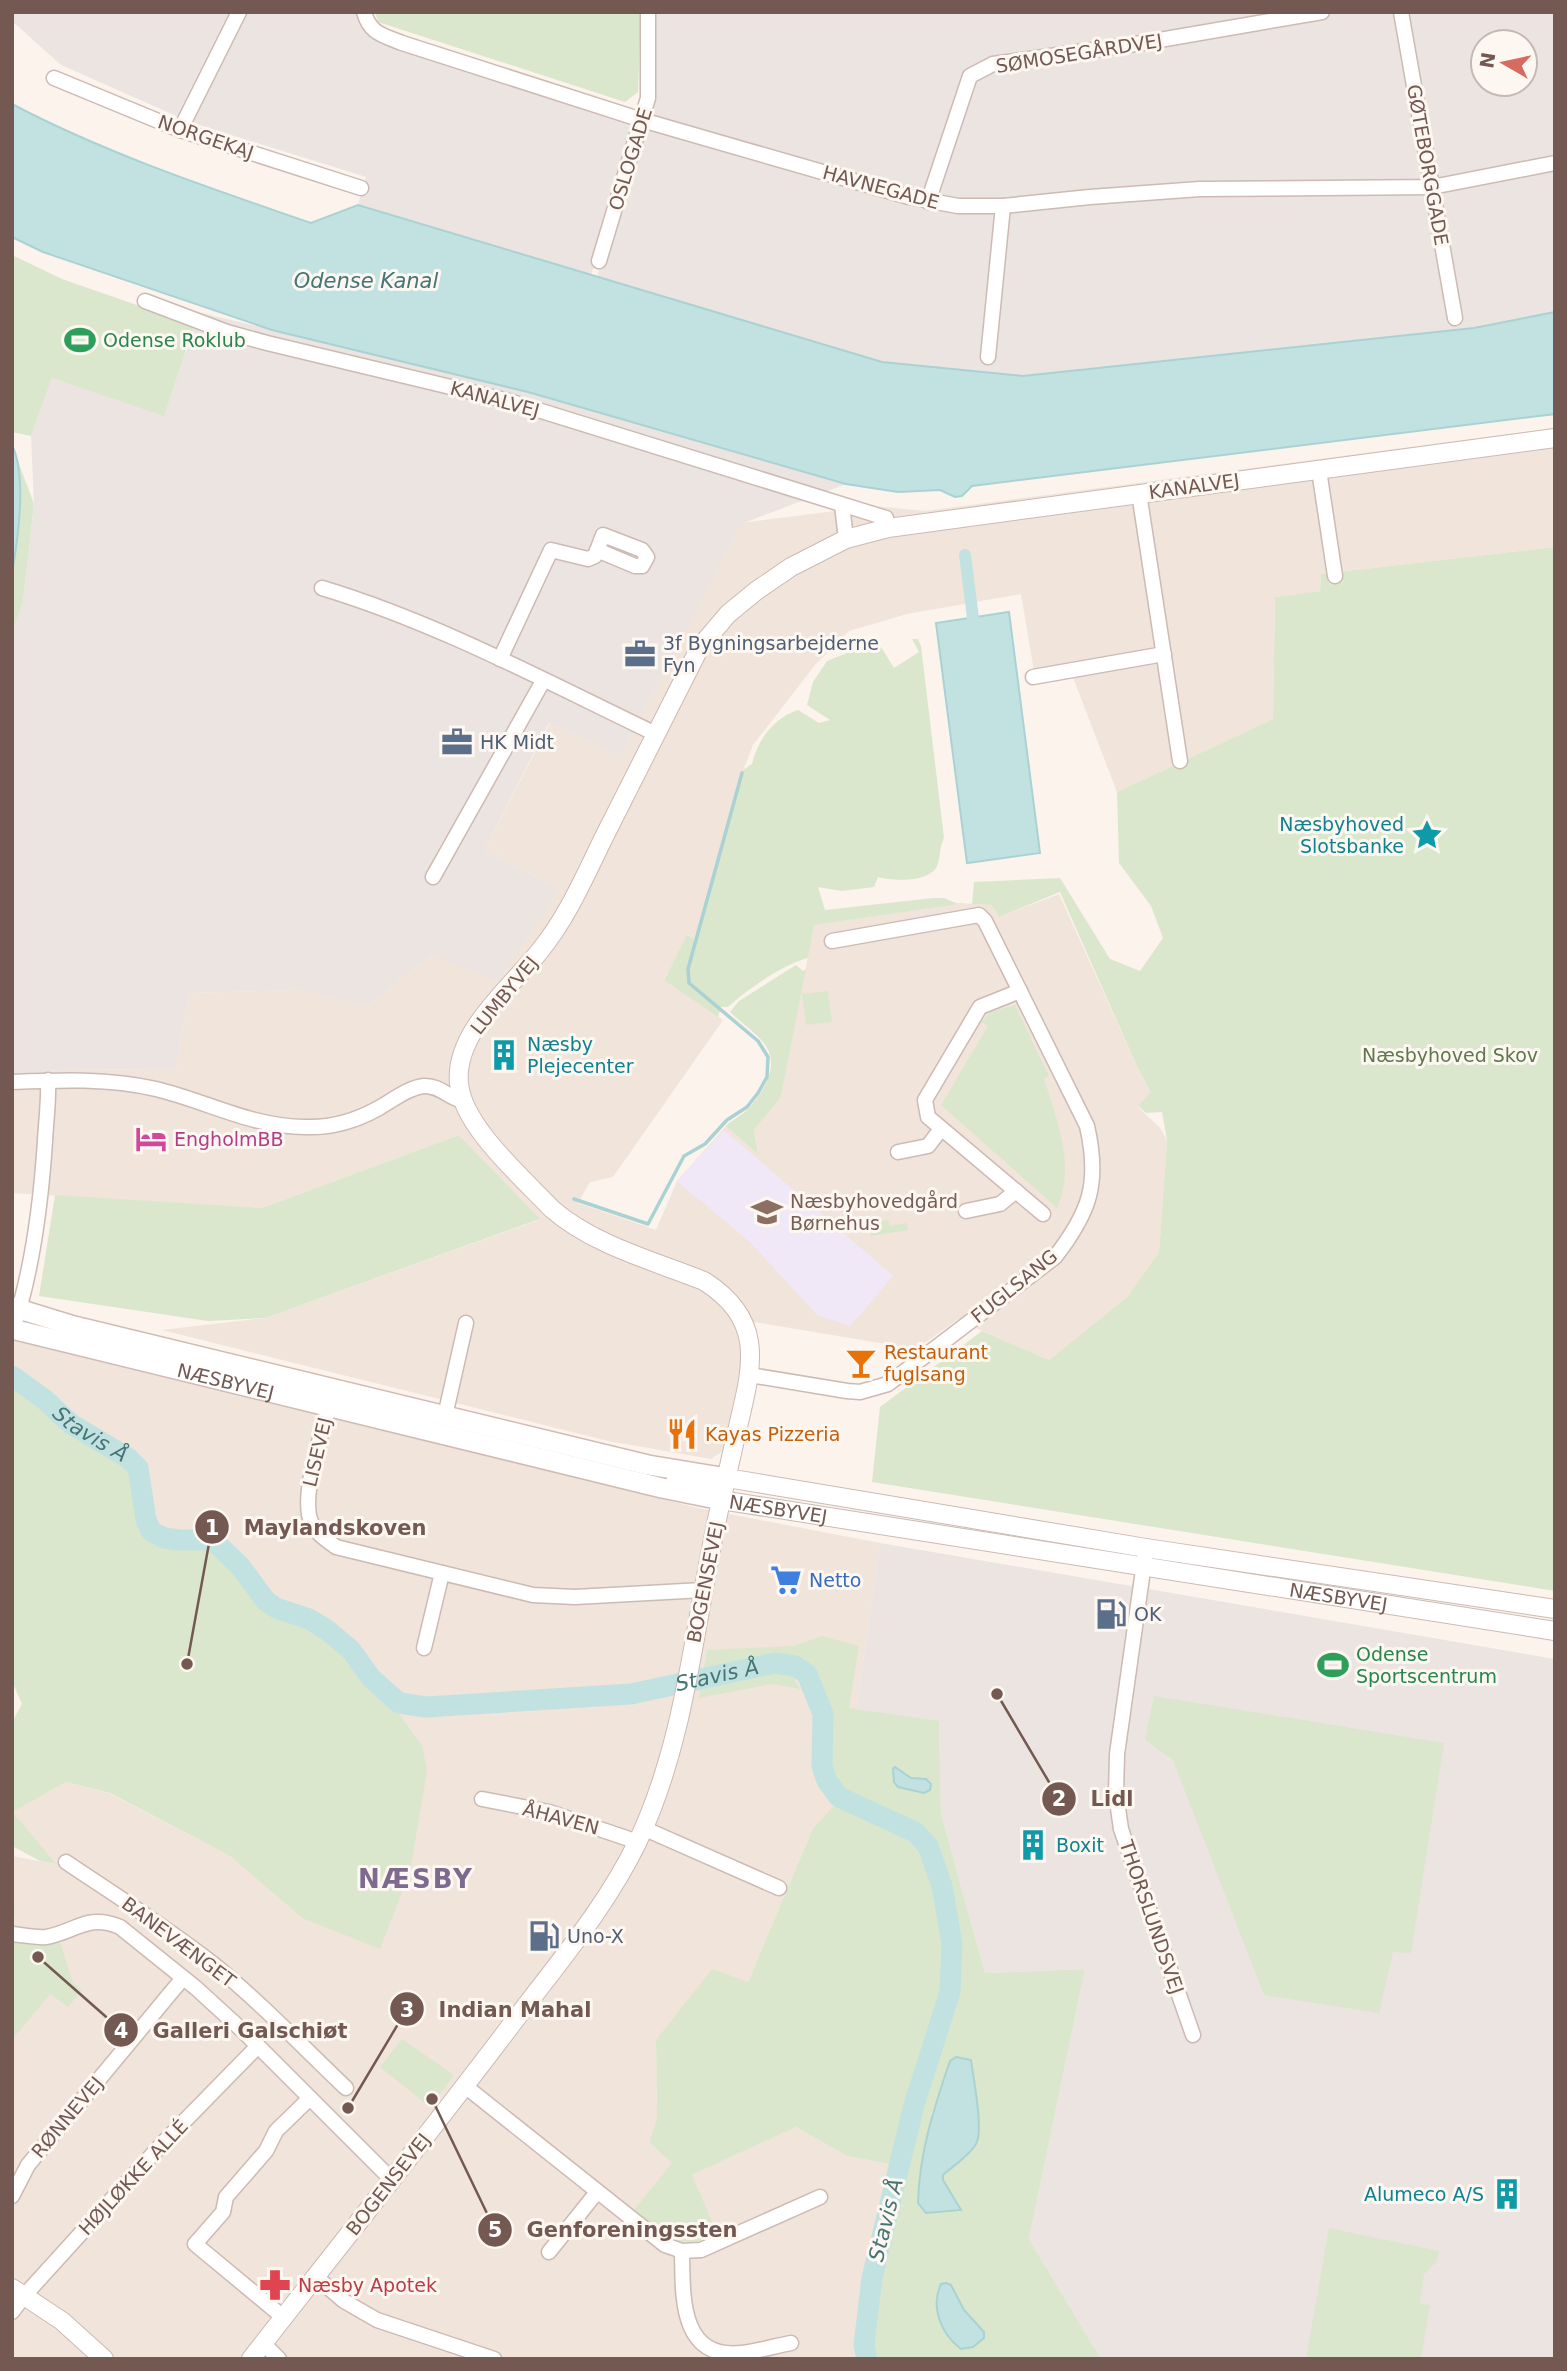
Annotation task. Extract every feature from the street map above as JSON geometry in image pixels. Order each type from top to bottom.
[{"type":"main road","name":"NÆSBYVEJ","points":[[16,1308],[87,1330],[649,1465],[727,1478]]},
{"type":"main road","name":"NÆSBYVEJ","points":[[13,1329],[721,1500]]},
{"type":"street","points":[[180,130],[239,12]]},
{"type":"street","name":"HAVNEGADE","points":[[364,12],[367,24],[377,33],[402,43],[642,120],[928,202],[958,206],[1003,206],[1200,189],[1432,187],[1555,163]]},
{"type":"street","name":"OSLOGADE","points":[[599,261],[649,98],[648,12]]},
{"type":"street","name":"SØMOSEGÅRDVEJ","points":[[928,202],[970,76],[993,64],[1142,43],[1322,12]]},
{"type":"street","name":"GØTEBORGGADE","points":[[1401,12],[1455,318]]},
{"type":"street","name":"NORGEKAJ","points":[[54,78],[180,130],[361,187]]},
{"type":"street","points":[[988,357],[1003,206]]},
{"type":"street","name":"KANALVEJ","points":[[145,302],[227,332],[267,343],[509,401],[886,518],[888,528],[1555,438]]},
{"type":"street","points":[[1319,470],[1335,576]]},
{"type":"street","points":[[1139,493],[1180,761]]},
{"type":"street","points":[[842,505],[846,539]]},
{"type":"street","name":"LUMBYVEJ","points":[[463,1101],[458,1084],[464,1047],[474,1029],[542,949],[569,907],[700,647],[728,614],[791,567],[846,539],[888,528]]},
{"type":"street","points":[[500,659],[551,550],[588,559],[595,556],[597,550]]},
{"type":"street","points":[[322,588],[360,600],[500,659],[656,734]]},
{"type":"street","points":[[1033,677],[1164,654]]},
{"type":"street","points":[[433,877],[543,681]]},
{"type":"street","name":"FUGLSANG","points":[[750,1375],[847,1391],[867,1391],[888,1384],[1055,1257],[1074,1232],[1087,1206],[1094,1177],[1093,1150],[1087,1126],[985,921],[979,915],[832,941]]},
{"type":"street","points":[[1020,991],[980,1007],[925,1100],[925,1108],[928,1117],[941,1129],[1042,1214]]},
{"type":"street","points":[[13,1329],[34,1241],[43,1179],[48,1080]]},
{"type":"street","points":[[12,1082],[96,1080],[155,1089],[256,1121],[307,1128],[351,1121],[412,1089],[427,1086],[463,1101]]},
{"type":"street","name":"BOGENSEVEJ","points":[[251,2359],[466,2086],[600,1907],[640,1835],[670,1756],[702,1590],[750,1375],[751,1350],[747,1330],[739,1314],[718,1290],[704,1281],[587,1234],[565,1221],[475,1126],[463,1101]]},
{"type":"street","points":[[898,1152],[928,1146],[941,1129]]},
{"type":"street","points":[[966,1210],[1000,1204],[1016,1191]]},
{"type":"street","points":[[445,1416],[466,1323]]},
{"type":"street","name":"LISEVEJ","points":[[329,1405],[307,1494],[312,1525],[336,1547],[533,1595],[575,1597],[702,1590]]},
{"type":"street","points":[[622,1478],[716,1488],[727,1478]]},
{"type":"street","name":"NÆSBYVEJ","points":[[727,1478],[1146,1548],[1555,1609]]},
{"type":"street","points":[[721,1500],[733,1492],[814,1504],[843,1498]]},
{"type":"street","name":"NÆSBYVEJ","points":[[721,1500],[1143,1568],[1555,1630]]},
{"type":"street","name":"THORSLUNDSVEJ","points":[[1146,1548],[1118,1742],[1116,1794],[1121,1829],[1193,2035]]},
{"type":"street","points":[[424,1648],[442,1573]]},
{"type":"street","name":"ÅHAVEN","points":[[482,1799],[549,1812],[640,1835],[779,1888]]},
{"type":"street","name":"BANEVÆNGET","points":[[66,1862],[171,1932],[213,1964],[346,2088]]},
{"type":"street","name":"BANEVÆNGET","points":[[12,1934],[44,1937],[88,1922],[106,1921],[120,1927],[196,1988],[391,2179]]},
{"type":"street","name":"RØNNEVEJ","points":[[12,2196],[28,2165],[183,1978]]},
{"type":"street","name":"HØJLØKKE ALLÉ","points":[[12,2312],[18,2292],[258,2046]]},
{"type":"street","points":[[466,2086],[664,2245],[682,2252],[701,2250],[820,2197]]},
{"type":"street","points":[[283,2317],[195,2244],[223,2212],[226,2197],[265,2151],[276,2131],[310,2098]]},
{"type":"street","points":[[549,2252],[597,2192]]},
{"type":"street","points":[[682,2252],[684,2310],[690,2327],[711,2349],[740,2354],[791,2343]]},
{"type":"street","points":[[315,2276],[344,2301],[377,2320],[494,2359]]},
{"type":"street","points":[[18,2292],[62,2321],[104,2359]]},
{"type":"street","points":[[263,2343],[279,2359]]},
{"type":"shaded area","points":[[12,12],[359,12],[370,35],[638,123],[591,275],[358,205],[366,177],[190,122],[61,65],[12,21]]},
{"type":"shaded area","points":[[653,12],[1555,12],[1555,312],[1474,328],[1023,376],[882,363],[597,277],[651,107]]},
{"type":"shaded area","points":[[198,312],[528,392],[846,484],[741,524],[621,757],[549,723],[485,849],[560,890],[498,981],[432,955],[367,1007],[299,990],[189,993],[176,1069],[55,1070],[12,1082],[12,633],[23,602],[34,504],[31,436],[52,378],[164,415]]},
{"type":"shaded area","points":[[1555,428],[1555,547],[1321,574],[1320,591],[1275,597],[1273,719],[1117,792],[1069,667],[1034,671],[1021,594],[907,614],[849,631],[815,665],[753,745],[742,773],[696,940],[688,935],[664,979],[723,1020],[613,1177],[590,1182],[578,1203],[656,1230],[677,1181],[726,1126],[758,1153],[754,1130],[781,1097],[814,925],[960,903],[991,905],[999,917],[1059,894],[1135,1062],[1152,1092],[1138,1107],[1160,1128],[1167,1140],[1159,1252],[1128,1296],[1049,1360],[957,1320],[916,1349],[755,1322],[723,1451],[711,1459],[608,1441],[162,1330],[265,1318],[539,1220],[459,1135],[262,1208],[12,1193],[12,1082],[55,1070],[176,1069],[189,993],[300,990],[367,1007],[432,955],[560,890],[485,849],[550,723],[621,757],[741,523],[874,506],[925,511]]},
{"type":"shaded area","name":"Næsbyhovedgård Børnehus","points":[[724,1130],[893,1276],[850,1326],[817,1315],[751,1243],[677,1181]]},
{"type":"shaded area","points":[[12,1340],[151,1370],[698,1508],[880,1543],[856,1709],[838,1801],[813,1828],[748,1982],[656,2040],[657,2118],[649,2142],[692,2175],[796,2127],[847,2156],[889,2164],[863,2272],[857,2359],[12,2359],[12,1856],[55,1864],[13,1812],[66,1782],[109,1793],[230,1856],[302,1918],[422,1745],[400,1715],[399,1703],[371,1678],[351,1650],[327,1630],[309,1619],[276,1608],[266,1601],[240,1566],[222,1548],[209,1540],[164,1538],[151,1531],[146,1520],[138,1468],[128,1458],[71,1424],[44,1399],[12,1376]]},
{"type":"shaded area","points":[[880,1543],[1555,1659],[1555,2359],[1101,2359],[1029,2239],[1085,1969],[985,1973],[941,1814],[939,1722],[856,1709]]},
{"type":"green space","points":[[375,12],[641,12],[638,92],[625,102],[378,22]]},
{"type":"green space","points":[[12,255],[62,279],[194,325],[164,416],[52,378],[31,436],[12,432]]},
{"type":"green space","points":[[12,445],[34,504],[23,602],[12,633]]},
{"type":"green space","name":"Næsbyhoved Skov","points":[[1555,547],[1555,1591],[872,1482],[880,1407],[982,1331],[1049,1360],[1128,1296],[1159,1252],[1167,1140],[1162,1112],[1146,1113],[1138,1106],[1151,1092],[1135,1062],[1060,892],[999,917],[991,905],[972,904],[974,882],[1060,878],[1110,959],[1140,971],[1163,938],[1151,906],[1119,863],[1117,792],[1273,719],[1275,597],[1320,591],[1321,574]]},
{"type":"green space","points":[[912,639],[918,639],[921,646],[944,838],[937,866],[933,872],[919,878],[901,880],[878,877],[874,887],[842,891],[818,887],[825,910],[933,898],[944,898],[958,904],[814,925],[808,958],[777,972],[728,1007],[721,1007],[718,1017],[664,980],[687,935],[696,940],[743,770],[752,764],[763,738],[782,718],[798,710],[819,723],[830,720],[807,705],[813,682],[827,661],[847,653],[881,647],[894,668],[919,652]]},
{"type":"green space","points":[[796,965],[803,971],[806,969],[781,1097],[754,1130],[758,1154],[726,1126],[747,1110],[763,1089],[770,1072],[770,1054],[758,1037],[730,1012],[739,1001]]},
{"type":"green space","points":[[828,991],[832,1022],[806,1025],[802,994]]},
{"type":"green space","points":[[1015,1005],[1049,1076],[1044,1079],[1059,1127],[1065,1160],[1065,1176],[1057,1208],[941,1105],[988,1026],[981,1022],[991,1012]]},
{"type":"green space","points":[[459,1135],[540,1219],[265,1318],[208,1321],[39,1296],[55,1195],[262,1208]]},
{"type":"green space","points":[[888,1220],[890,1226],[907,1223],[908,1230],[871,1236],[869,1223]]},
{"type":"green space","points":[[12,1376],[44,1399],[71,1424],[128,1458],[138,1468],[146,1520],[151,1531],[164,1538],[210,1540],[216,1543],[240,1566],[266,1601],[276,1608],[309,1619],[327,1630],[351,1650],[371,1678],[399,1703],[400,1715],[422,1745],[427,1771],[410,1872],[380,1949],[302,1918],[230,1856],[110,1793],[66,1782],[13,1812],[56,1864],[40,1861],[12,1846],[12,1722],[22,1704],[12,1681]]},
{"type":"green space","points":[[822,1636],[859,1646],[849,1708],[939,1721],[941,1814],[985,1973],[1085,1969],[1029,2239],[1101,2359],[872,2359],[873,2331],[883,2265],[925,2090],[957,2005],[959,1974],[949,1889],[936,1840],[924,1827],[859,1800],[837,1786],[831,1778],[827,1758],[832,1717],[828,1698],[814,1672],[800,1660],[785,1657],[703,1674],[707,1650],[793,1646]],"holes":[[[971,2060],[973,2082],[943,2175],[943,2180],[961,2210],[926,2213],[918,2188],[932,2112],[950,2061]]]},
{"type":"green space","points":[[770,1669],[789,1674],[800,1689],[772,1684],[699,1698],[701,1686]]},
{"type":"green space","points":[[1154,1696],[1444,1743],[1411,1953],[1393,1952],[1379,2013],[1264,1995],[1173,1760],[1145,1740]]},
{"type":"green space","points":[[838,1801],[877,1823],[909,1836],[919,1845],[931,1875],[940,1917],[945,1962],[941,1998],[889,2164],[847,2156],[796,2127],[692,2175],[718,2235],[691,2242],[672,2238],[634,2210],[672,2163],[649,2142],[657,2118],[656,2040],[712,1969],[748,1982],[813,1828]]},
{"type":"green space","points":[[12,1905],[15,1912],[13,1925],[44,1930],[55,1926],[73,1983],[82,1990],[68,2007],[50,1994],[12,2040]]},
{"type":"green space","points":[[402,2039],[454,2075],[430,2107],[380,2067]]},
{"type":"green space","points":[[1329,2228],[1439,2251],[1437,2261],[1424,2274],[1420,2304],[1430,2305],[1421,2359],[1306,2359]]},
{"type":"water","name":"Odense Kanal","points":[[12,104],[122,154],[311,223],[358,205],[882,362],[1023,376],[1474,328],[1555,312],[1555,414],[972,486],[962,496],[955,497],[940,490],[898,492],[846,484],[528,392],[272,330],[43,252],[12,237]]},
{"type":"water","points":[[12,445],[17,458],[20,490],[19,526],[12,573]]},
{"type":"water","points":[[1009,612],[1040,853],[967,863],[936,623]]},
{"type":"water","points":[[895,1767],[911,1778],[926,1779],[931,1784],[930,1790],[924,1793],[898,1787],[894,1782]]},
{"type":"water","points":[[956,2057],[971,2060],[978,2137],[969,2153],[943,2175],[943,2180],[961,2210],[926,2213],[918,2203],[924,2149],[950,2061]]},
{"type":"water","points":[[941,2284],[951,2285],[964,2310],[984,2332],[984,2338],[973,2347],[961,2349],[948,2336],[939,2320],[938,2293]]},
{"type":"waterway","points":[[965,555],[973,618]]},
{"type":"waterway","points":[[574,1199],[648,1224],[684,1156],[705,1144],[727,1120],[747,1107],[767,1077],[768,1057],[758,1041],[689,983],[688,969],[742,773]]},
{"type":"waterway","name":"Stavis Å","points":[[12,1376],[44,1399],[71,1424],[128,1458],[138,1468],[146,1520],[151,1531],[164,1538],[210,1540],[216,1543],[240,1566],[266,1601],[276,1608],[309,1619],[327,1630],[351,1650],[371,1678],[399,1703],[426,1707],[631,1694],[775,1663],[795,1666],[807,1674],[823,1714],[822,1766],[827,1781],[839,1797],[915,1832],[928,1846],[942,1886],[952,1944],[950,1992],[914,2105],[872,2278],[864,2345],[867,2359]]},
{"type":"place","name":"Odense Roklub","points":[[80,340]]},
{"type":"place","name":"3f Bygningsarbejderne Fyn","points":[[640,654]]},
{"type":"place","name":"HK Midt","points":[[457,742]]},
{"type":"place","name":"Næsbyhoved Slotsbanke","points":[[1427,835]]},
{"type":"place","name":"Næsby Plejecenter","points":[[504,1055]]},
{"type":"place","name":"EngholmBB","points":[[151,1139]]},
{"type":"place","name":"Næsbyhovedgård Børnehus","points":[[767,1212]]},
{"type":"place","name":"Restaurant fuglsang","points":[[861,1363]]},
{"type":"place","name":"Kayas Pizzeria","points":[[682,1434]]},
{"type":"place","name":"Netto","points":[[786,1580]]},
{"type":"place","name":"OK","points":[[1111,1614]]},
{"type":"place","name":"Maylandskoven","points":[[187,1664]]},
{"type":"place","name":"Odense Sportscentrum","points":[[1333,1665]]},
{"type":"place","name":"Lidl","points":[[997,1694]]},
{"type":"place","name":"Boxit","points":[[1033,1845]]},
{"type":"place","name":"Uno-X","points":[[544,1936]]},
{"type":"place","name":"Galleri Galschiøt","points":[[38,1957]]},
{"type":"place","name":"Genforeningssten","points":[[432,2099]]},
{"type":"place","name":"Indian Mahal","points":[[348,2108]]},
{"type":"place","name":"Alumeco A/S","points":[[1507,2194]]},
{"type":"place","name":"Næsby Apotek","points":[[275,2285]]},
{"type":"district","name":"NÆSBY","points":[[416,1879]]}]
